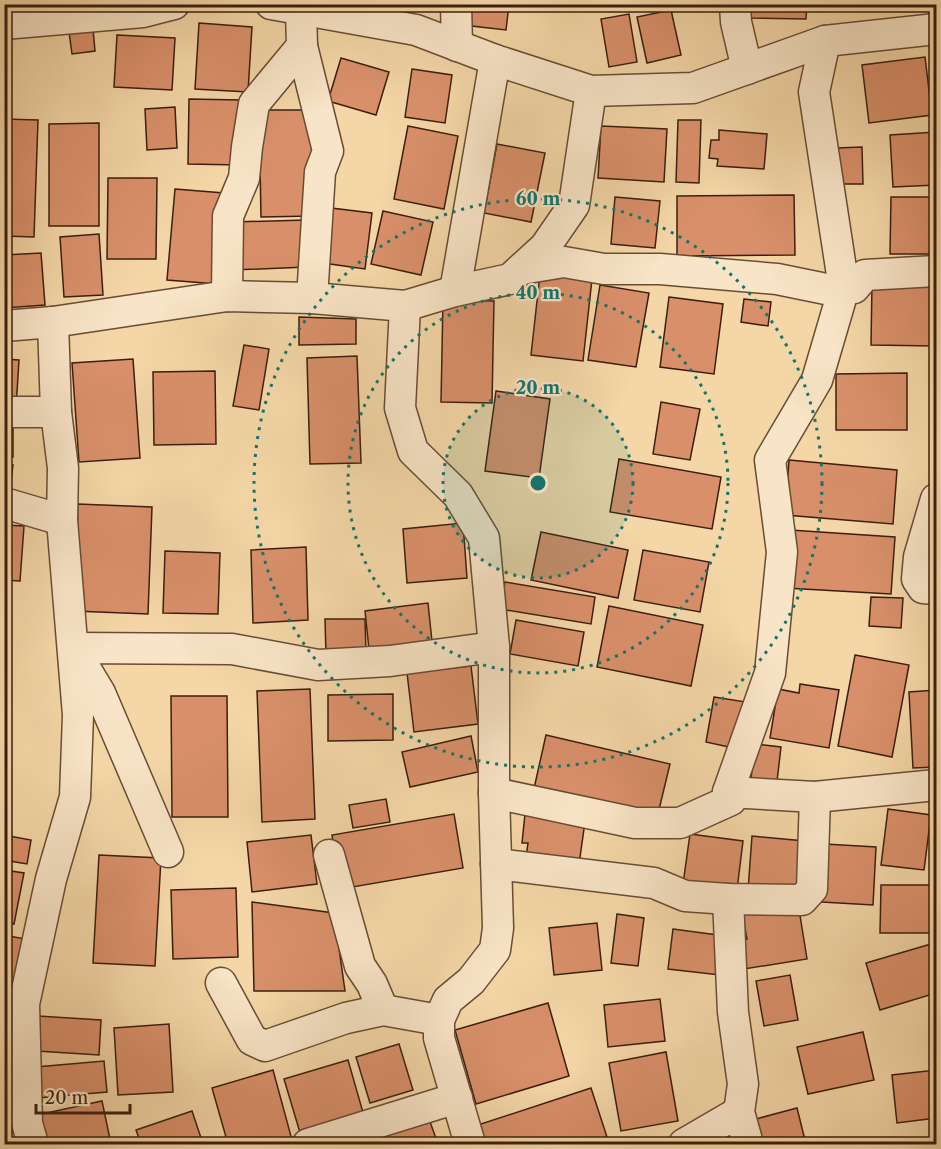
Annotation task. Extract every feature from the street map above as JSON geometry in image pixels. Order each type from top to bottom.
[{"type":"street","points":[[4,24],[143,12],[174,4]]},
{"type":"street","points":[[271,4],[416,30],[495,60],[591,91],[693,88],[825,41],[936,29]]},
{"type":"street","points":[[456,4],[457,46]]},
{"type":"street","points":[[735,4],[736,22],[747,69]]},
{"type":"street","points":[[301,10],[302,46],[328,151],[320,172],[312,298]]},
{"type":"street","points":[[494,793],[635,823],[680,823],[731,800],[728,792],[770,673],[783,552],[770,459],[817,380],[844,288],[814,92],[825,41]]},
{"type":"street","points":[[227,296],[228,216],[244,178],[254,104],[302,46]]},
{"type":"street","points":[[455,291],[495,60]]},
{"type":"street","points":[[4,326],[53,322],[227,296],[312,298],[405,306],[455,291],[510,279],[545,247],[574,205],[591,91]]},
{"type":"street","points":[[521,269],[564,261],[604,269],[672,270],[777,279],[826,289],[854,288],[865,275],[936,271]]},
{"type":"street","points":[[405,306],[400,408],[414,451],[458,495],[484,538],[494,648],[494,793],[498,928],[495,950],[471,981],[448,1000],[439,1020],[439,1038],[470,1144]]},
{"type":"street","points":[[22,1132],[24,1004],[51,879],[75,797],[78,714],[62,520],[63,468],[56,412],[53,322]]},
{"type":"street","points":[[4,411],[56,412]]},
{"type":"street","points":[[936,499],[919,557],[917,579],[923,588],[936,589]]},
{"type":"street","points":[[4,503],[62,520]]},
{"type":"street","points":[[73,648],[232,650],[318,665],[390,661],[494,648]]},
{"type":"street","points":[[73,648],[100,693],[168,852]]},
{"type":"street","points":[[728,792],[815,797],[936,785]]},
{"type":"street","points":[[496,864],[654,883],[685,896],[802,900],[812,889],[815,797]]},
{"type":"street","points":[[329,855],[360,966],[372,984],[383,1010]]},
{"type":"street","points":[[728,899],[733,1012],[743,1084],[739,1112],[748,1144]]},
{"type":"street","points":[[221,983],[252,1040],[265,1046],[346,1018],[383,1010],[439,1020]]},
{"type":"street","points":[[308,1144],[457,1098]]},
{"type":"street","points":[[684,1144],[739,1112]]},
{"type":"building","points":[[465,4],[509,4],[506,30],[463,25]]},
{"type":"building","points":[[750,4],[807,4],[806,19],[750,18]]},
{"type":"building","points":[[671,10],[681,55],[647,63],[637,17]]},
{"type":"building","points":[[629,14],[637,62],[609,67],[601,19]]},
{"type":"building","points":[[199,23],[252,27],[248,92],[195,89]]},
{"type":"building","points":[[93,29],[95,51],[72,54],[69,32]]},
{"type":"building","points":[[117,35],[175,38],[172,90],[114,87]]},
{"type":"building","points":[[925,57],[932,115],[869,123],[862,65]]},
{"type":"building","points":[[341,58],[389,72],[376,115],[328,101]]},
{"type":"building","points":[[412,69],[452,75],[445,123],[405,117]]},
{"type":"building","points":[[189,99],[241,100],[240,165],[188,164]]},
{"type":"building","points":[[175,107],[177,148],[147,150],[145,109]]},
{"type":"building","points":[[259,110],[312,110],[313,216],[261,217]]},
{"type":"building","points":[[4,119],[38,120],[34,237],[4,236]]},
{"type":"building","points":[[678,120],[701,120],[699,183],[676,182]]},
{"type":"building","points":[[99,123],[99,226],[49,226],[49,124]]},
{"type":"building","points":[[408,126],[458,136],[444,209],[394,199]]},
{"type":"building","points":[[601,126],[667,129],[664,182],[598,178]]},
{"type":"building","points":[[719,130],[767,134],[764,169],[717,166],[718,159],[709,158],[711,140],[719,140]]},
{"type":"building","points":[[936,132],[936,185],[893,187],[890,135]]},
{"type":"building","points":[[497,144],[545,153],[531,222],[484,213]]},
{"type":"building","points":[[862,147],[863,184],[837,184],[836,148]]},
{"type":"building","points":[[108,178],[157,178],[156,259],[107,259]]},
{"type":"building","points":[[175,189],[224,193],[217,284],[167,280]]},
{"type":"building","points":[[794,195],[795,255],[677,256],[677,196]]},
{"type":"building","points":[[615,197],[660,201],[655,248],[611,244]]},
{"type":"building","points":[[891,197],[936,197],[936,254],[890,254]]},
{"type":"building","points":[[323,207],[372,213],[365,269],[316,262]]},
{"type":"building","points":[[383,211],[433,222],[421,275],[371,264]]},
{"type":"building","points":[[306,220],[307,267],[234,270],[233,222]]},
{"type":"building","points":[[99,234],[103,295],[64,297],[60,237]]},
{"type":"building","points":[[41,253],[45,305],[4,308],[4,255]]},
{"type":"building","points":[[540,274],[592,279],[583,361],[531,355]]},
{"type":"building","points":[[872,284],[936,284],[936,346],[871,345]]},
{"type":"building","points":[[600,285],[649,293],[636,367],[588,360]]},
{"type":"building","points":[[669,297],[723,304],[714,374],[660,367]]},
{"type":"building","points":[[744,299],[771,302],[768,326],[741,322]]},
{"type":"building","points":[[443,300],[494,301],[492,403],[441,402]]},
{"type":"building","points":[[299,317],[356,319],[356,344],[299,345]]},
{"type":"building","points":[[244,345],[269,349],[259,410],[233,406]]},
{"type":"building","points":[[357,356],[361,463],[310,464],[307,358]]},
{"type":"building","points":[[4,359],[19,360],[16,408],[4,407]]},
{"type":"building","points":[[133,359],[140,458],[79,462],[72,363]]},
{"type":"building","points":[[215,371],[216,444],[154,445],[153,372]]},
{"type":"building","points":[[907,373],[907,430],[836,430],[836,374]]},
{"type":"building","points":[[496,391],[550,399],[539,478],[485,471]]},
{"type":"building","points":[[661,402],[700,409],[690,460],[653,454]]},
{"type":"building","points":[[4,429],[13,429],[13,457],[4,457]]},
{"type":"building","points":[[619,459],[721,477],[712,529],[610,512]]},
{"type":"building","points":[[789,460],[897,470],[893,524],[785,515]]},
{"type":"building","points":[[4,464],[13,465],[10,490],[4,490]]},
{"type":"building","points":[[78,504],[152,507],[148,614],[74,611]]},
{"type":"building","points":[[463,523],[467,578],[407,583],[403,529]]},
{"type":"building","points":[[4,525],[24,526],[20,581],[4,580]]},
{"type":"building","points":[[790,530],[895,537],[891,594],[786,588]]},
{"type":"building","points":[[541,532],[628,550],[618,598],[531,580]]},
{"type":"building","points":[[306,547],[308,620],[253,623],[251,550]]},
{"type":"building","points":[[643,550],[709,562],[700,612],[634,600]]},
{"type":"building","points":[[165,551],[220,553],[218,614],[163,613]]},
{"type":"building","points":[[505,582],[595,597],[591,624],[500,609]]},
{"type":"building","points":[[871,597],[903,598],[901,628],[869,626]]},
{"type":"building","points":[[428,603],[433,651],[370,659],[365,611]]},
{"type":"building","points":[[609,606],[703,625],[691,686],[597,667]]},
{"type":"building","points":[[325,619],[365,619],[366,654],[326,654]]},
{"type":"building","points":[[516,620],[584,632],[578,666],[510,654]]},
{"type":"building","points":[[855,655],[909,665],[892,757],[838,746]]},
{"type":"building","points":[[471,666],[478,724],[414,732],[407,673]]},
{"type":"building","points":[[800,684],[839,690],[829,748],[770,738],[778,689],[799,693]]},
{"type":"building","points":[[310,689],[315,819],[262,822],[257,691]]},
{"type":"building","points":[[936,690],[936,767],[913,768],[909,692]]},
{"type":"building","points":[[393,694],[393,740],[328,741],[328,695]]},
{"type":"building","points":[[171,696],[227,696],[228,817],[172,817]]},
{"type":"building","points":[[714,697],[746,702],[738,749],[706,742]]},
{"type":"building","points":[[546,735],[670,764],[656,822],[533,793]]},
{"type":"building","points":[[471,736],[478,772],[410,787],[402,752]]},
{"type":"building","points":[[755,744],[781,747],[776,790],[750,787]]},
{"type":"building","points":[[386,799],[390,822],[353,828],[349,805]]},
{"type":"building","points":[[888,809],[931,815],[924,870],[881,865]]},
{"type":"building","points":[[454,814],[463,868],[341,889],[332,835]]},
{"type":"building","points":[[525,814],[585,822],[578,871],[525,864],[528,843],[522,843]]},
{"type":"building","points":[[690,834],[743,841],[736,898],[682,891]]},
{"type":"building","points":[[4,835],[31,840],[27,864],[4,860]]},
{"type":"building","points":[[311,835],[317,884],[252,892],[247,842]]},
{"type":"building","points":[[752,836],[805,841],[801,894],[748,890]]},
{"type":"building","points":[[825,844],[876,847],[873,905],[822,902]]},
{"type":"building","points":[[99,855],[161,858],[155,966],[93,963]]},
{"type":"building","points":[[4,870],[24,873],[14,924],[4,922]]},
{"type":"building","points":[[881,885],[930,885],[930,933],[880,933]]},
{"type":"building","points":[[236,888],[238,957],[173,959],[171,890]]},
{"type":"building","points":[[252,902],[334,913],[345,991],[254,991]]},
{"type":"building","points":[[798,903],[807,959],[744,969],[740,940],[747,939],[742,913]]},
{"type":"building","points":[[617,914],[644,918],[638,966],[611,963]]},
{"type":"building","points":[[597,923],[602,970],[554,975],[549,928]]},
{"type":"building","points":[[673,929],[725,936],[720,975],[668,969]]},
{"type":"building","points":[[4,935],[25,939],[16,996],[4,994]]},
{"type":"building","points":[[931,944],[936,962],[936,993],[880,1010],[866,963]]},
{"type":"building","points":[[790,975],[798,1020],[764,1026],[756,981]]},
{"type":"building","points":[[660,999],[665,1041],[608,1047],[604,1005]]},
{"type":"building","points":[[548,1003],[569,1076],[476,1104],[455,1030]]},
{"type":"building","points":[[38,1016],[101,1020],[99,1055],[37,1051]]},
{"type":"building","points":[[169,1024],[173,1092],[118,1095],[114,1028]]},
{"type":"building","points":[[863,1032],[874,1080],[808,1094],[797,1047]]},
{"type":"building","points":[[399,1044],[413,1090],[370,1103],[356,1057]]},
{"type":"building","points":[[666,1052],[678,1121],[621,1131],[609,1063]]},
{"type":"building","points":[[348,1060],[364,1116],[301,1136],[284,1079]]},
{"type":"building","points":[[104,1061],[107,1092],[38,1098],[36,1067]]},
{"type":"building","points":[[273,1070],[292,1140],[276,1144],[228,1144],[212,1088]]},
{"type":"building","points":[[936,1070],[936,1118],[897,1123],[892,1075]]},
{"type":"building","points":[[591,1088],[607,1137],[584,1144],[484,1144],[478,1125]]},
{"type":"building","points":[[102,1101],[111,1144],[43,1144],[37,1115]]},
{"type":"building","points":[[797,1108],[806,1144],[762,1144],[756,1119]]},
{"type":"building","points":[[192,1111],[203,1144],[141,1144],[136,1130]]},
{"type":"building","points":[[429,1119],[438,1144],[363,1144],[362,1142]]}]
